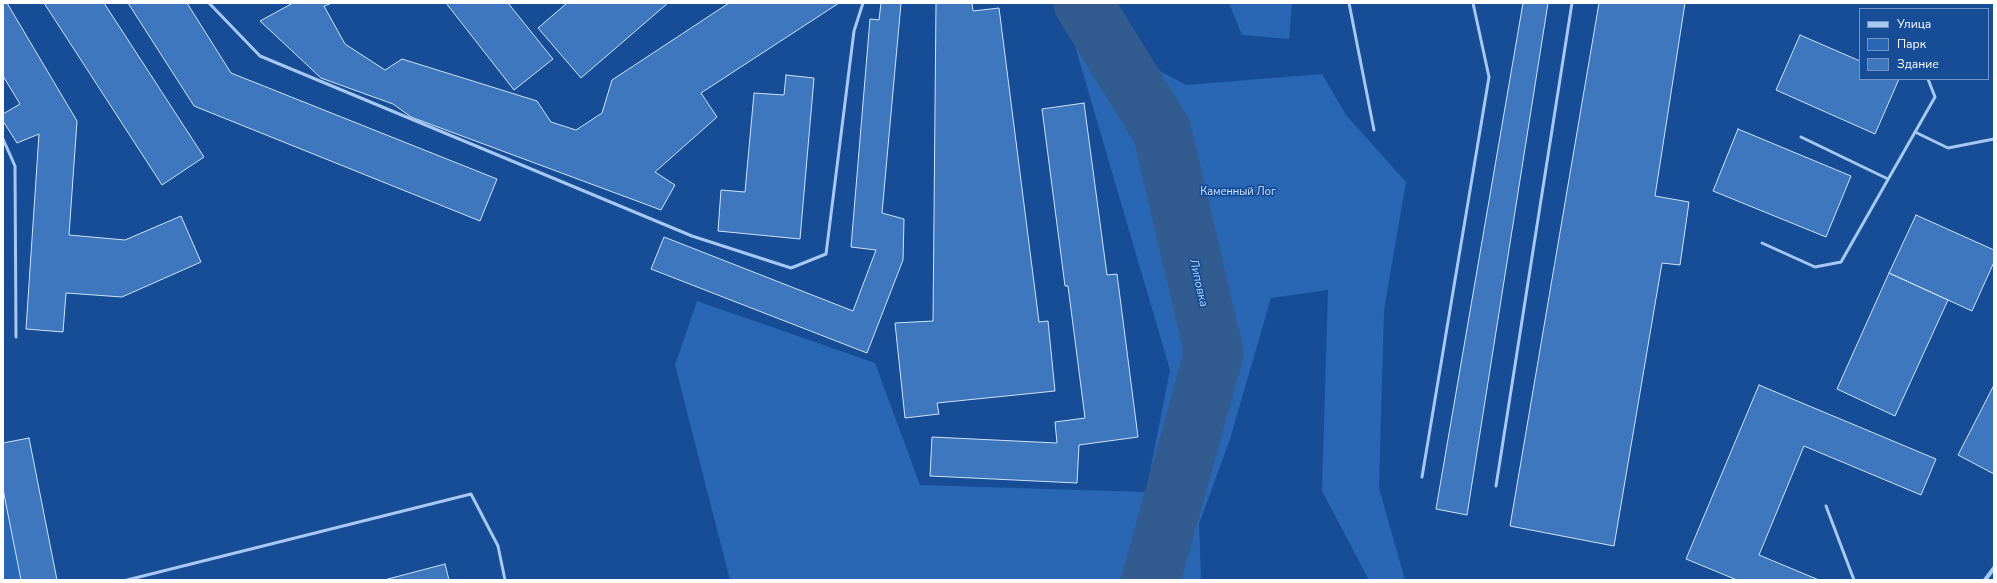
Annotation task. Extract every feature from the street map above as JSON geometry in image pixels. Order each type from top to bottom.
[{"type":"street","points":[[1985,580],[1994,568]]},
{"type":"lane","points":[[209,3],[260,56],[692,236],[791,268],[826,254],[854,31],[863,3]]},
{"type":"lane","points":[[1349,3],[1374,130]]},
{"type":"lane","points":[[1422,477],[1489,77],[1473,3]]},
{"type":"lane","points":[[1496,486],[1572,3]]},
{"type":"lane","points":[[1762,243],[1815,267],[1841,262],[1935,96],[1928,80]]},
{"type":"lane","points":[[1915,132],[1948,148],[1994,139]]},
{"type":"lane","points":[[1801,137],[1888,179]]},
{"type":"lane","points":[[3,139],[15,166],[16,338]]},
{"type":"lane","points":[[127,580],[471,494],[498,546],[505,580]]},
{"type":"lane","points":[[1826,506],[1854,580]]},
{"type":"green space","points":[[1229,3],[1292,3],[1289,39],[1242,35]]},
{"type":"green space","name":"Каменный Лог","points":[[1068,22],[1186,85],[1322,74],[1346,115],[1406,182],[1384,310],[1379,488],[1405,580],[1369,580],[1322,491],[1328,290],[1271,298],[1230,439],[1199,524],[1201,580],[730,580],[675,365],[697,301],[875,363],[920,485],[1146,492],[1170,370]]},
{"type":"green space","points":[[3,489],[30,580],[3,580]]},
{"type":"building","points":[[3,3],[7,3],[77,121],[69,235],[125,240],[181,216],[201,262],[122,297],[66,293],[63,332],[26,329],[39,134],[17,143],[3,121],[3,114],[20,104],[3,76]]},
{"type":"building","points":[[44,3],[104,3],[204,157],[162,185]]},
{"type":"building","points":[[128,3],[187,3],[231,73],[497,179],[480,221],[194,106]]},
{"type":"building","points":[[293,3],[332,3],[324,6],[345,44],[385,70],[402,59],[537,101],[551,122],[576,130],[602,113],[612,80],[729,3],[839,3],[701,93],[717,117],[655,172],[675,185],[661,210],[411,117],[393,104],[321,78],[260,21]]},
{"type":"building","points":[[446,3],[508,3],[553,59],[514,90]]},
{"type":"building","points":[[567,3],[668,3],[581,78],[538,28]]},
{"type":"building","points":[[881,3],[901,3],[882,213],[904,219],[903,260],[867,353],[651,269],[664,237],[853,311],[876,250],[851,247],[870,19],[879,20]]},
{"type":"building","points":[[936,3],[972,3],[973,11],[999,8],[1039,322],[1048,321],[1055,391],[937,403],[939,414],[905,418],[895,323],[933,321]]},
{"type":"building","points":[[1523,3],[1548,3],[1467,515],[1436,509]]},
{"type":"building","points":[[1599,3],[1685,3],[1655,196],[1689,202],[1680,265],[1662,263],[1614,546],[1510,526]]},
{"type":"building","points":[[1800,35],[1859,61],[1859,80],[1899,80],[1875,134],[1776,90]]},
{"type":"building","points":[[786,75],[814,78],[800,239],[718,231],[721,190],[745,192],[754,93],[784,95]]},
{"type":"building","points":[[1084,103],[1107,275],[1117,274],[1138,437],[1079,445],[1077,483],[930,476],[932,437],[1057,443],[1055,422],[1085,418],[1068,286],[1065,286],[1042,109]]},
{"type":"building","points":[[1738,129],[1851,176],[1826,237],[1713,191]]},
{"type":"building","points":[[1916,215],[1994,250],[1994,262],[1972,311],[1889,273]]},
{"type":"building","points":[[1889,273],[1948,300],[1895,416],[1837,389]]},
{"type":"building","points":[[1759,385],[1936,459],[1921,495],[1804,446],[1759,555],[1819,580],[1737,580],[1686,559]]},
{"type":"building","points":[[1994,385],[1994,474],[1958,455]]},
{"type":"building","points":[[29,438],[57,580],[21,580],[3,489],[3,443]]},
{"type":"building","points":[[445,564],[449,580],[384,580]]},
{"type":"waterway","name":"Липовка","points":[[1083,3],[1162,131],[1214,353],[1151,580]]}]
